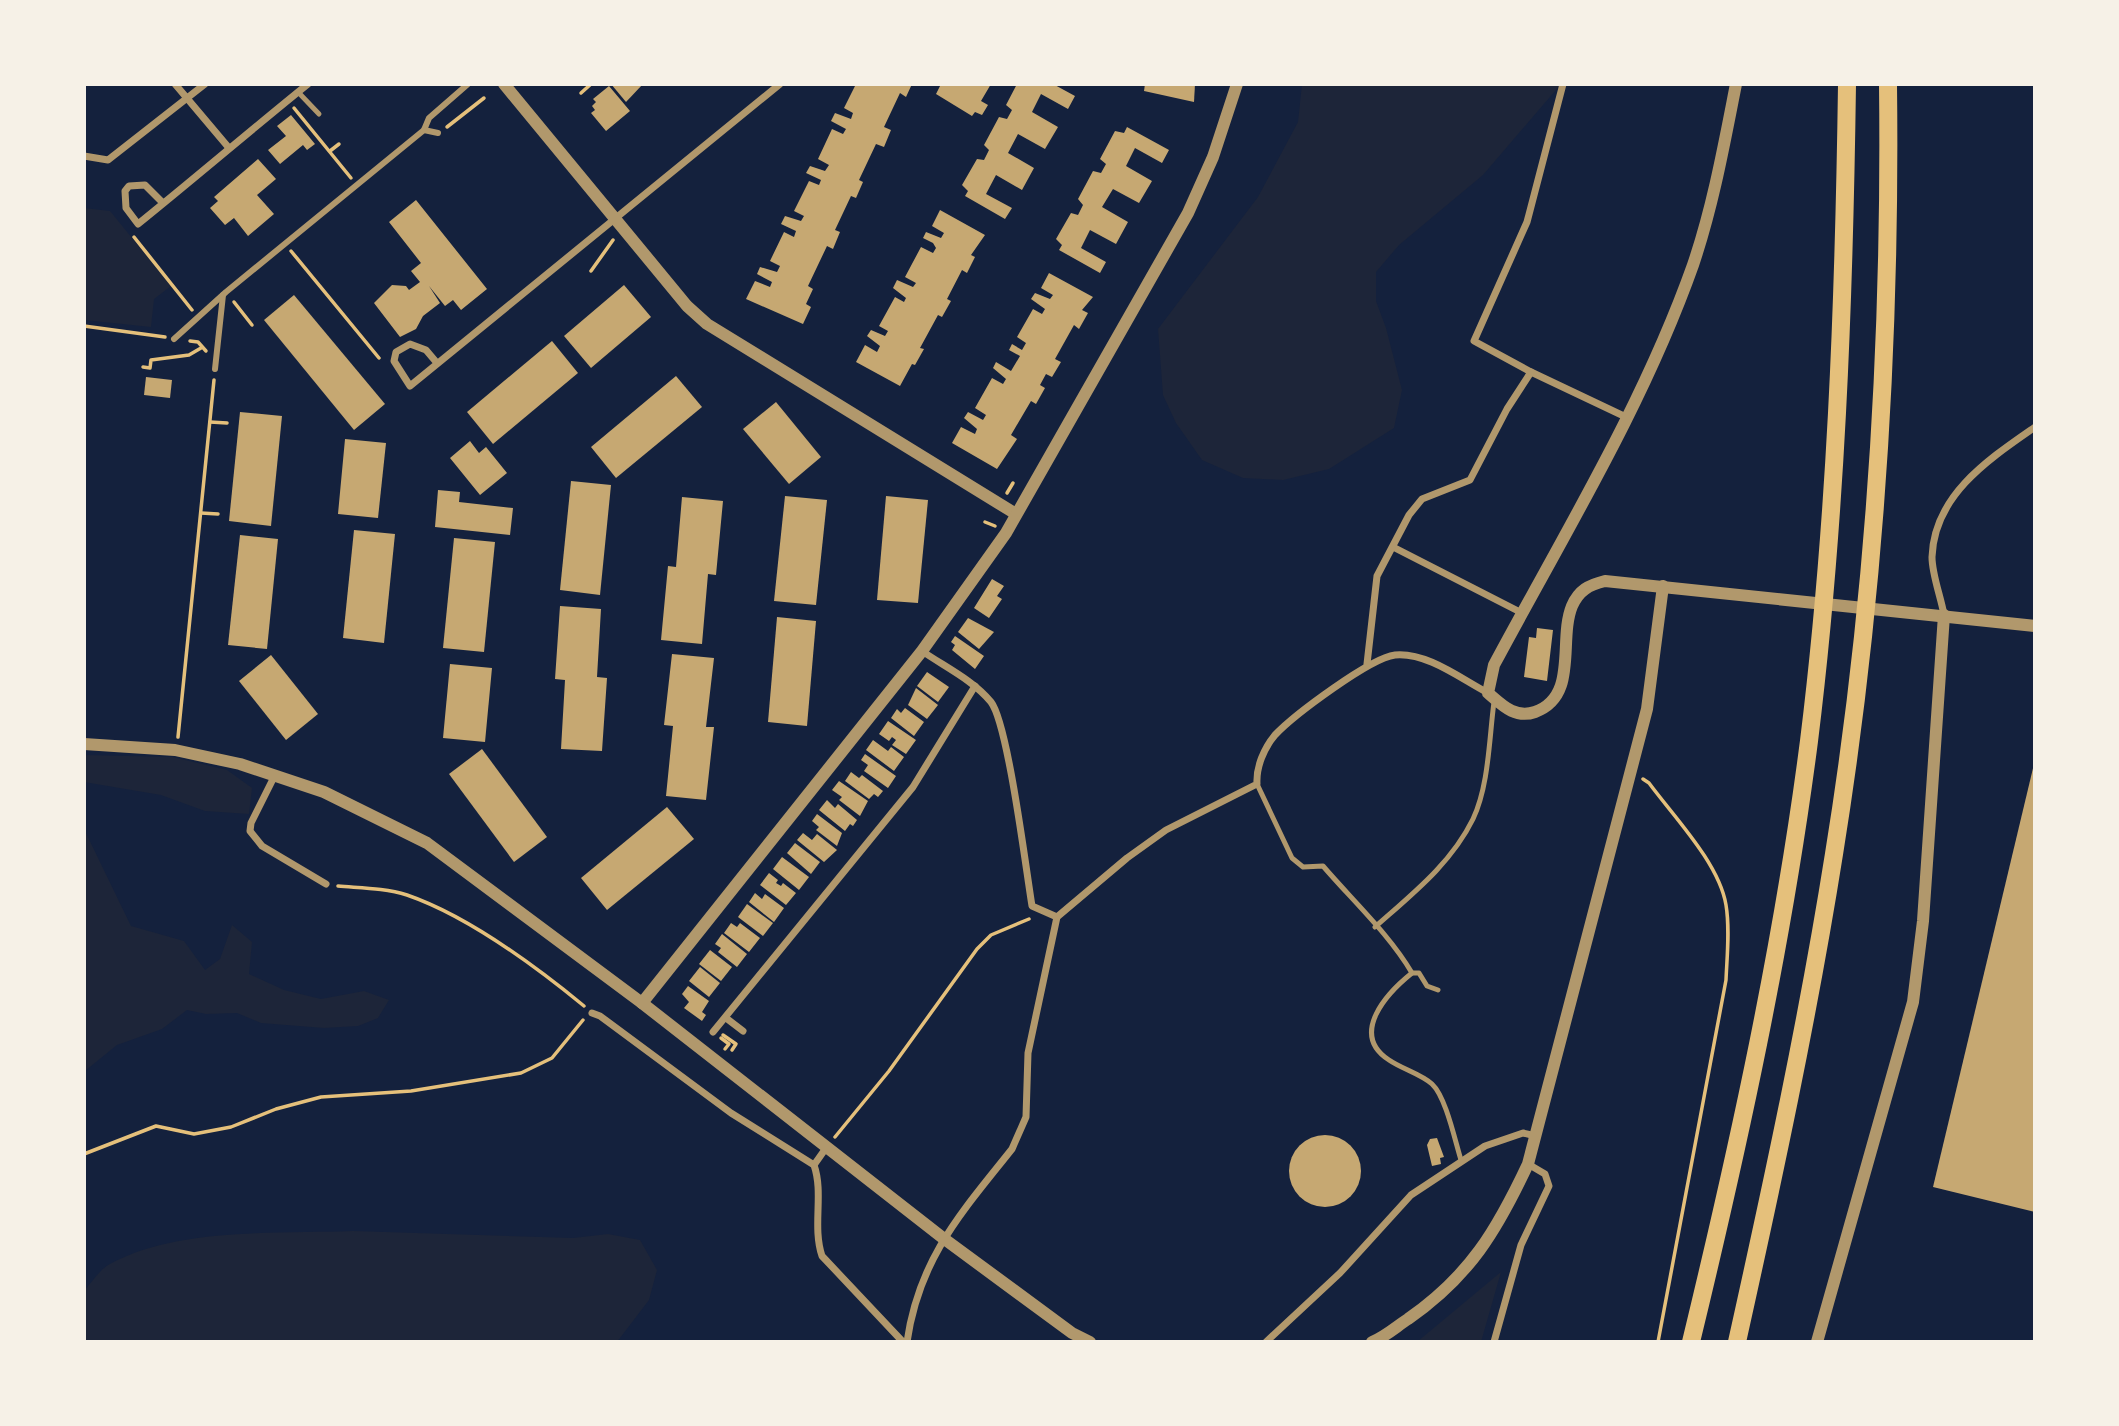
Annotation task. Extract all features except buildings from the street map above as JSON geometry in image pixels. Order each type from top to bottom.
[{"type":"highway","points":[[1691,1342],[1726,1199],[1777,943],[1809,740],[1828,544],[1844,272],[1847,84]]},
{"type":"highway","points":[[1737,1342],[1791,1101],[1835,852],[1863,636],[1882,380],[1888,84]]},
{"type":"street","points":[[175,84],[229,148]]},
{"type":"street","points":[[84,156],[108,160],[205,84]]},
{"type":"street","points":[[163,203],[145,185],[129,186],[125,191],[126,208],[138,224],[308,84]]},
{"type":"street","points":[[174,339],[224,294],[424,130],[429,118],[468,84]]},
{"type":"street","points":[[504,84],[687,306],[707,324],[1016,514]]},
{"type":"street","points":[[437,363],[426,350],[410,344],[396,352],[394,361],[410,386],[780,84]]},
{"type":"street","points":[[642,1003],[922,651],[1016,514],[1188,213],[1213,157],[1237,84]]},
{"type":"street","points":[[1563,84],[1527,222],[1474,341],[1531,372],[1628,418]]},
{"type":"street","points":[[1491,696],[1494,665],[1628,418],[1693,265],[1715,191],[1736,84]]},
{"type":"street","points":[[424,130],[438,133]]},
{"type":"street","points":[[215,369],[224,294]]},
{"type":"street","points":[[1367,664],[1377,576],[1393,547],[1422,499],[1471,480],[1507,409],[1531,372]]},
{"type":"street","points":[[1817,1342],[1913,1002],[1923,921],[1944,615],[1932,560],[1935,535],[1946,507],[1989,459],[2035,427]]},
{"type":"street","points":[[1393,547],[1522,613]]},
{"type":"street","points":[[905,1342],[911,1311],[936,1249],[1012,1149],[1021,1133],[1029,1090],[1028,1053],[1057,917],[1127,858],[1166,830],[1257,784],[1256,772],[1262,755],[1274,736],[1367,664],[1394,655],[1419,658],[1491,696],[1509,711],[1528,714],[1545,708],[1563,682],[1571,608],[1589,585],[1605,581],[1790,598],[2035,626]]},
{"type":"street","points":[[1372,1342],[1433,1301],[1459,1277],[1501,1221],[1528,1164],[1647,709],[1662,586]]},
{"type":"street","points":[[922,651],[975,687],[993,704],[998,718],[1032,906],[1057,917]]},
{"type":"street","points":[[713,1032],[913,787],[975,687]]},
{"type":"street","points":[[84,744],[175,750],[275,775],[355,805],[427,843],[642,1003],[943,1238],[1072,1333],[1090,1342]]},
{"type":"street","points":[[275,775],[251,823],[250,831],[262,846],[326,884]]},
{"type":"street","points":[[592,1013],[600,1016],[731,1114],[814,1165],[819,1179],[817,1242],[822,1256],[905,1342]]},
{"type":"street","points":[[726,1018],[743,1031]]},
{"type":"street","points":[[1266,1342],[1340,1273],[1410,1195],[1485,1146],[1516,1134],[1536,1136]]},
{"type":"street","points":[[814,1165],[826,1148]]},
{"type":"street","points":[[1494,1342],[1521,1245],[1549,1186],[1545,1174],[1528,1164]]},
{"type":"lane","points":[[298,92],[320,114]]},
{"type":"lane","points":[[1375,927],[1426,882],[1454,851],[1474,818],[1482,789],[1491,696]]},
{"type":"lane","points":[[1257,784],[1292,858],[1303,867],[1323,866],[1375,927],[1396,947],[1412,973]]},
{"type":"lane","points":[[1438,990],[1427,986],[1419,973],[1412,973],[1390,991],[1380,1005],[1373,1021],[1372,1038],[1382,1055],[1433,1084],[1443,1103],[1461,1160]]},
{"type":"path","points":[[581,93],[591,84]]},
{"type":"path","points":[[438,133],[484,98]]},
{"type":"path","points":[[294,109],[357,185]]},
{"type":"path","points":[[329,152],[339,144]]},
{"type":"path","points":[[134,237],[198,318]]},
{"type":"path","points":[[591,271],[613,240]]},
{"type":"path","points":[[285,244],[379,358]]},
{"type":"path","points":[[224,294],[252,325]]},
{"type":"path","points":[[84,326],[149,333]]},
{"type":"path","points":[[143,367],[150,368],[151,360],[189,355],[202,348]]},
{"type":"path","points":[[178,737],[215,369]]},
{"type":"path","points":[[210,422],[227,423]]},
{"type":"path","points":[[1007,493],[1013,483],[1011,480]]},
{"type":"path","points":[[201,513],[218,514]]},
{"type":"path","points":[[1630,777],[1649,783],[1715,872],[1726,904],[1728,935],[1724,993],[1658,1342]]},
{"type":"path","points":[[84,1154],[156,1126],[194,1134],[231,1127],[276,1109],[321,1097],[411,1091],[522,1073],[552,1058],[592,1013],[555,983],[504,948],[430,905],[394,892],[326,884]]},
{"type":"path","points":[[826,1148],[890,1071],[977,949],[991,935],[1044,911]]},
{"type":"path","points":[[725,1049],[729,1044]]},
{"type":"path","points":[[732,1050],[737,1044]]},
{"type":"shaded area","points":[[1302,84],[1561,84],[1483,175],[1399,245],[1376,272],[1376,301],[1402,390],[1394,428],[1329,469],[1283,480],[1243,478],[1202,460],[1176,423],[1163,395],[1158,329],[1258,197],[1298,122]]},
{"type":"shaded area","points":[[84,208],[110,211],[171,286],[154,299],[151,327],[84,320]]},
{"type":"shaded area","points":[[84,755],[173,757],[227,770],[252,788],[249,814],[205,811],[161,795],[84,782]]},
{"type":"shaded area","points":[[84,829],[131,926],[184,941],[205,970],[220,959],[232,925],[252,942],[249,974],[284,990],[321,999],[364,991],[389,1000],[378,1018],[358,1026],[324,1028],[261,1023],[237,1013],[206,1014],[187,1010],[162,1029],[117,1045],[85,1071],[84,1079]]},
{"type":"shaded area","points":[[353,1231],[573,1238],[608,1234],[640,1240],[657,1270],[649,1300],[617,1342],[84,1342],[84,1291],[106,1266],[137,1252],[196,1238],[260,1233]]},
{"type":"shaded area","points":[[1501,1272],[1481,1342],[1417,1342]]}]
